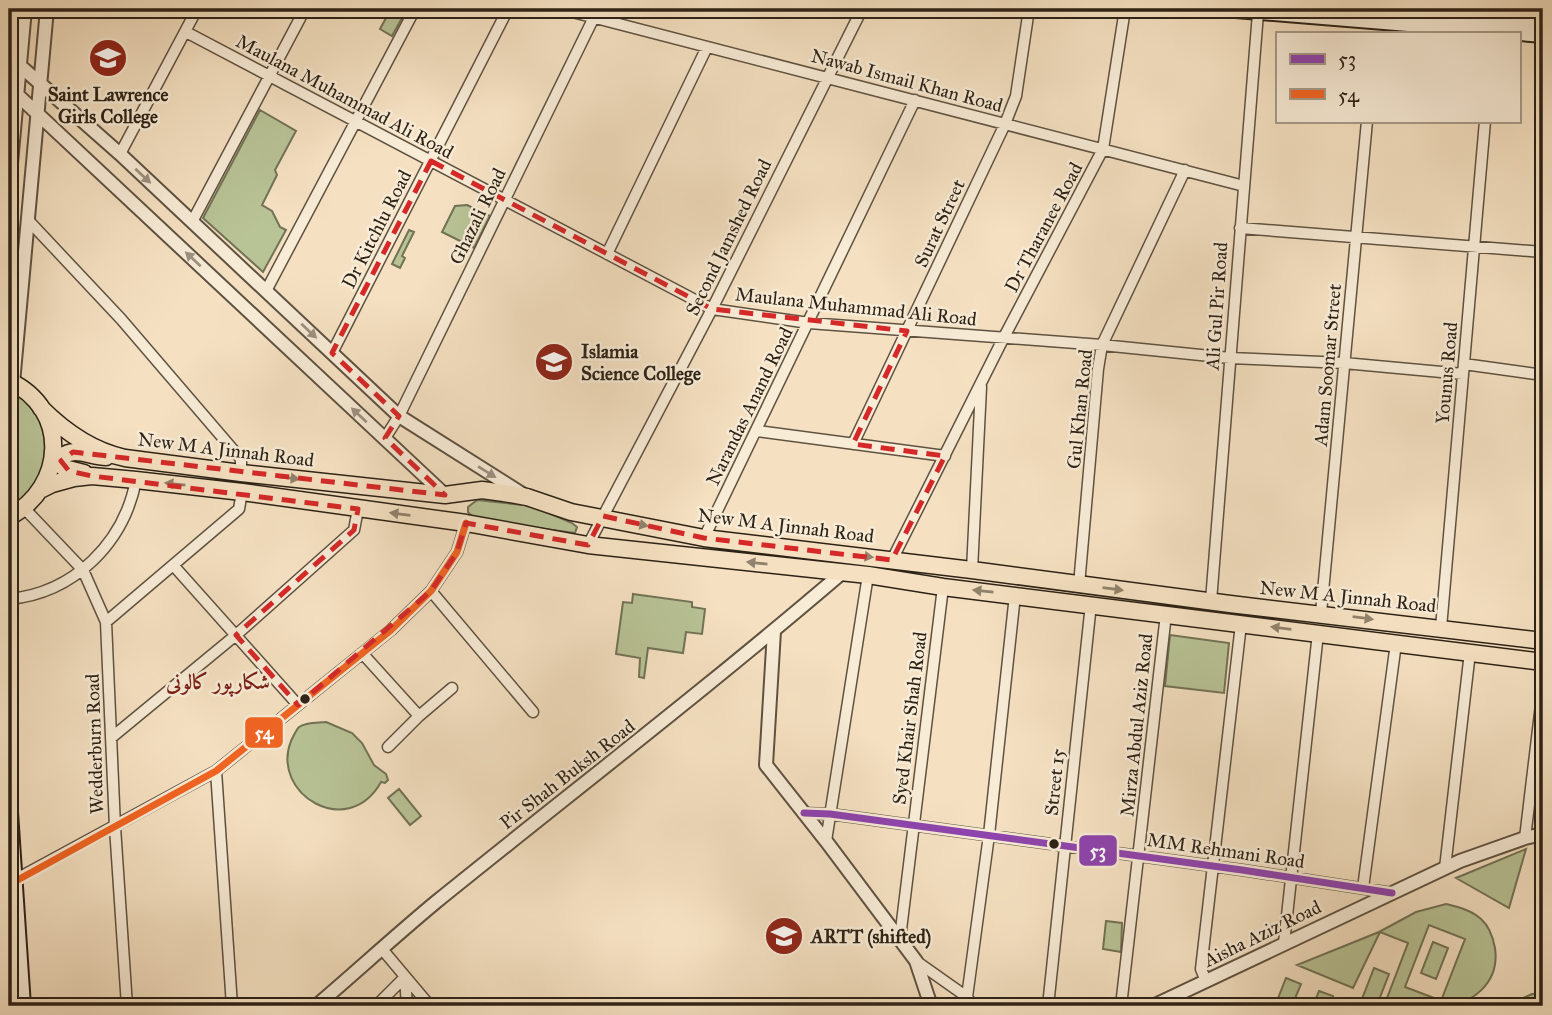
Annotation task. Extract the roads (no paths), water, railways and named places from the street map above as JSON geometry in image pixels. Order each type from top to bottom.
[{"type":"main road","points":[[1223,9],[1376,28],[1493,32]]},
{"type":"main road","points":[[1329,9],[1543,24]]},
{"type":"main road","points":[[1520,33],[1543,35]]},
{"type":"main road","name":"New M A Jinnah Road","points":[[11,382],[29,394],[64,430],[114,456],[445,495],[482,490],[527,497],[571,512],[603,516],[704,538],[1543,641]]},
{"type":"main road","points":[[9,517],[24,508],[42,489],[48,477],[54,449],[48,421],[41,408]]},
{"type":"main road","points":[[92,476],[64,468],[61,464],[62,457],[67,452],[114,456]]},
{"type":"main road","name":"New M A Jinnah Road","points":[[42,489],[63,480],[92,476],[242,492],[466,523],[588,545],[868,575],[943,587],[1543,662]]},
{"type":"main road","points":[[9,797],[12,882],[23,1006]]},
{"type":"street","points":[[9,185],[14,61],[25,9]]},
{"type":"street","points":[[11,382],[47,9]]},
{"type":"street","points":[[120,154],[197,9]]},
{"type":"street","points":[[192,222],[305,9]]},
{"type":"street","points":[[266,291],[415,9]]},
{"type":"street","name":"Dr Kitchlu Road","points":[[332,353],[508,9]]},
{"type":"street","name":"Nawab Ismail Khan Road","points":[[561,9],[596,13],[707,47],[1244,186]]},
{"type":"street","name":"Second Jamshed Road","points":[[588,545],[712,309],[862,9]]},
{"type":"street","name":"Surat Street","points":[[853,444],[1005,124],[1016,96],[1029,9]]},
{"type":"street","name":"Dr Tharanee Road","points":[[892,560],[1003,339],[1103,149],[1125,9]]},
{"type":"street","name":"Ghazali Road","points":[[385,438],[399,416],[596,13]]},
{"type":"street","name":"Ali Gul Pir Road","points":[[1211,601],[1258,13]]},
{"type":"street","name":"Maulana Muhammad Ali Road","points":[[186,32],[712,309],[809,323],[1102,345],[1230,358],[1543,375]]},
{"type":"street","points":[[607,254],[707,47]]},
{"type":"street","points":[[14,61],[120,154],[399,416],[527,497]]},
{"type":"street","points":[[13,90],[445,495]]},
{"type":"street","name":"Narandas Anand Road","points":[[704,538],[915,100]]},
{"type":"street","name":"Adam Soomar Street","points":[[1321,613],[1367,122]]},
{"type":"street","name":"Younus Road","points":[[1441,628],[1485,122]]},
{"type":"street","name":"Gul Khan Road","points":[[1079,585],[1102,345],[1185,170]]},
{"type":"street","points":[[27,219],[121,319],[241,458],[241,473]]},
{"type":"street","points":[[1240,228],[1543,251]]},
{"type":"street","points":[[972,570],[982,383]]},
{"type":"street","points":[[757,431],[945,456]]},
{"type":"street","points":[[9,599],[41,593],[83,570],[106,548],[123,521],[136,480]]},
{"type":"street","points":[[106,622],[239,509],[242,492]]},
{"type":"street","name":"Wedderburn Road","points":[[24,508],[83,570],[106,622],[115,827],[127,1006]]},
{"type":"street","points":[[111,738],[236,635],[354,530],[358,509]]},
{"type":"street","points":[[12,882],[216,771],[391,630],[431,591],[457,552],[466,523]]},
{"type":"street","points":[[173,565],[298,705]]},
{"type":"street","name":"Pir Shah Buksh Road","points":[[316,1006],[434,903],[612,764],[843,572]]},
{"type":"street","points":[[826,841],[868,575]]},
{"type":"street","name":"Syed Khair Shah Road","points":[[900,938],[943,587]]},
{"type":"street","points":[[431,591],[533,712]]},
{"type":"street","points":[[970,1002],[1015,595]]},
{"type":"street","name":"Street 15","points":[[1048,1006],[1091,604]]},
{"type":"street","name":"Mirza Abdul Aziz Road","points":[[1122,1006],[1166,614]]},
{"type":"street","points":[[1206,981],[1201,969],[1241,624]]},
{"type":"street","points":[[774,631],[766,765],[916,961],[931,1006]]},
{"type":"street","points":[[1284,943],[1318,633]]},
{"type":"street","points":[[1363,888],[1396,643]]},
{"type":"street","points":[[1445,868],[1470,652]]},
{"type":"street","points":[[362,653],[419,716]]},
{"type":"street","points":[[388,747],[452,688]]},
{"type":"street","points":[[1524,838],[1543,688]]},
{"type":"street","points":[[216,771],[232,1006]]},
{"type":"street","name":"MM Rehmani Road","points":[[804,813],[830,814],[1065,845],[1392,893]]},
{"type":"street","name":"Aisha Aziz Road","points":[[1153,1006],[1445,868],[1524,838],[1543,834]]},
{"type":"street","points":[[382,949],[430,1006]]},
{"type":"street","points":[[916,961],[970,1002]]},
{"type":"street","points":[[376,1006],[405,977]]},
{"type":"street","points":[[405,977],[407,1006]]},
{"type":"place","name":"Saint Lawrence Girls College","points":[[108,58]]},
{"type":"place","name":"Islamia Science College","points":[[554,362]]},
{"type":"place","name":"ARTT (shifted)","points":[[784,936]]},
{"type":"district","name":"شکارپور کالونی","points":[[218,682]]}]
